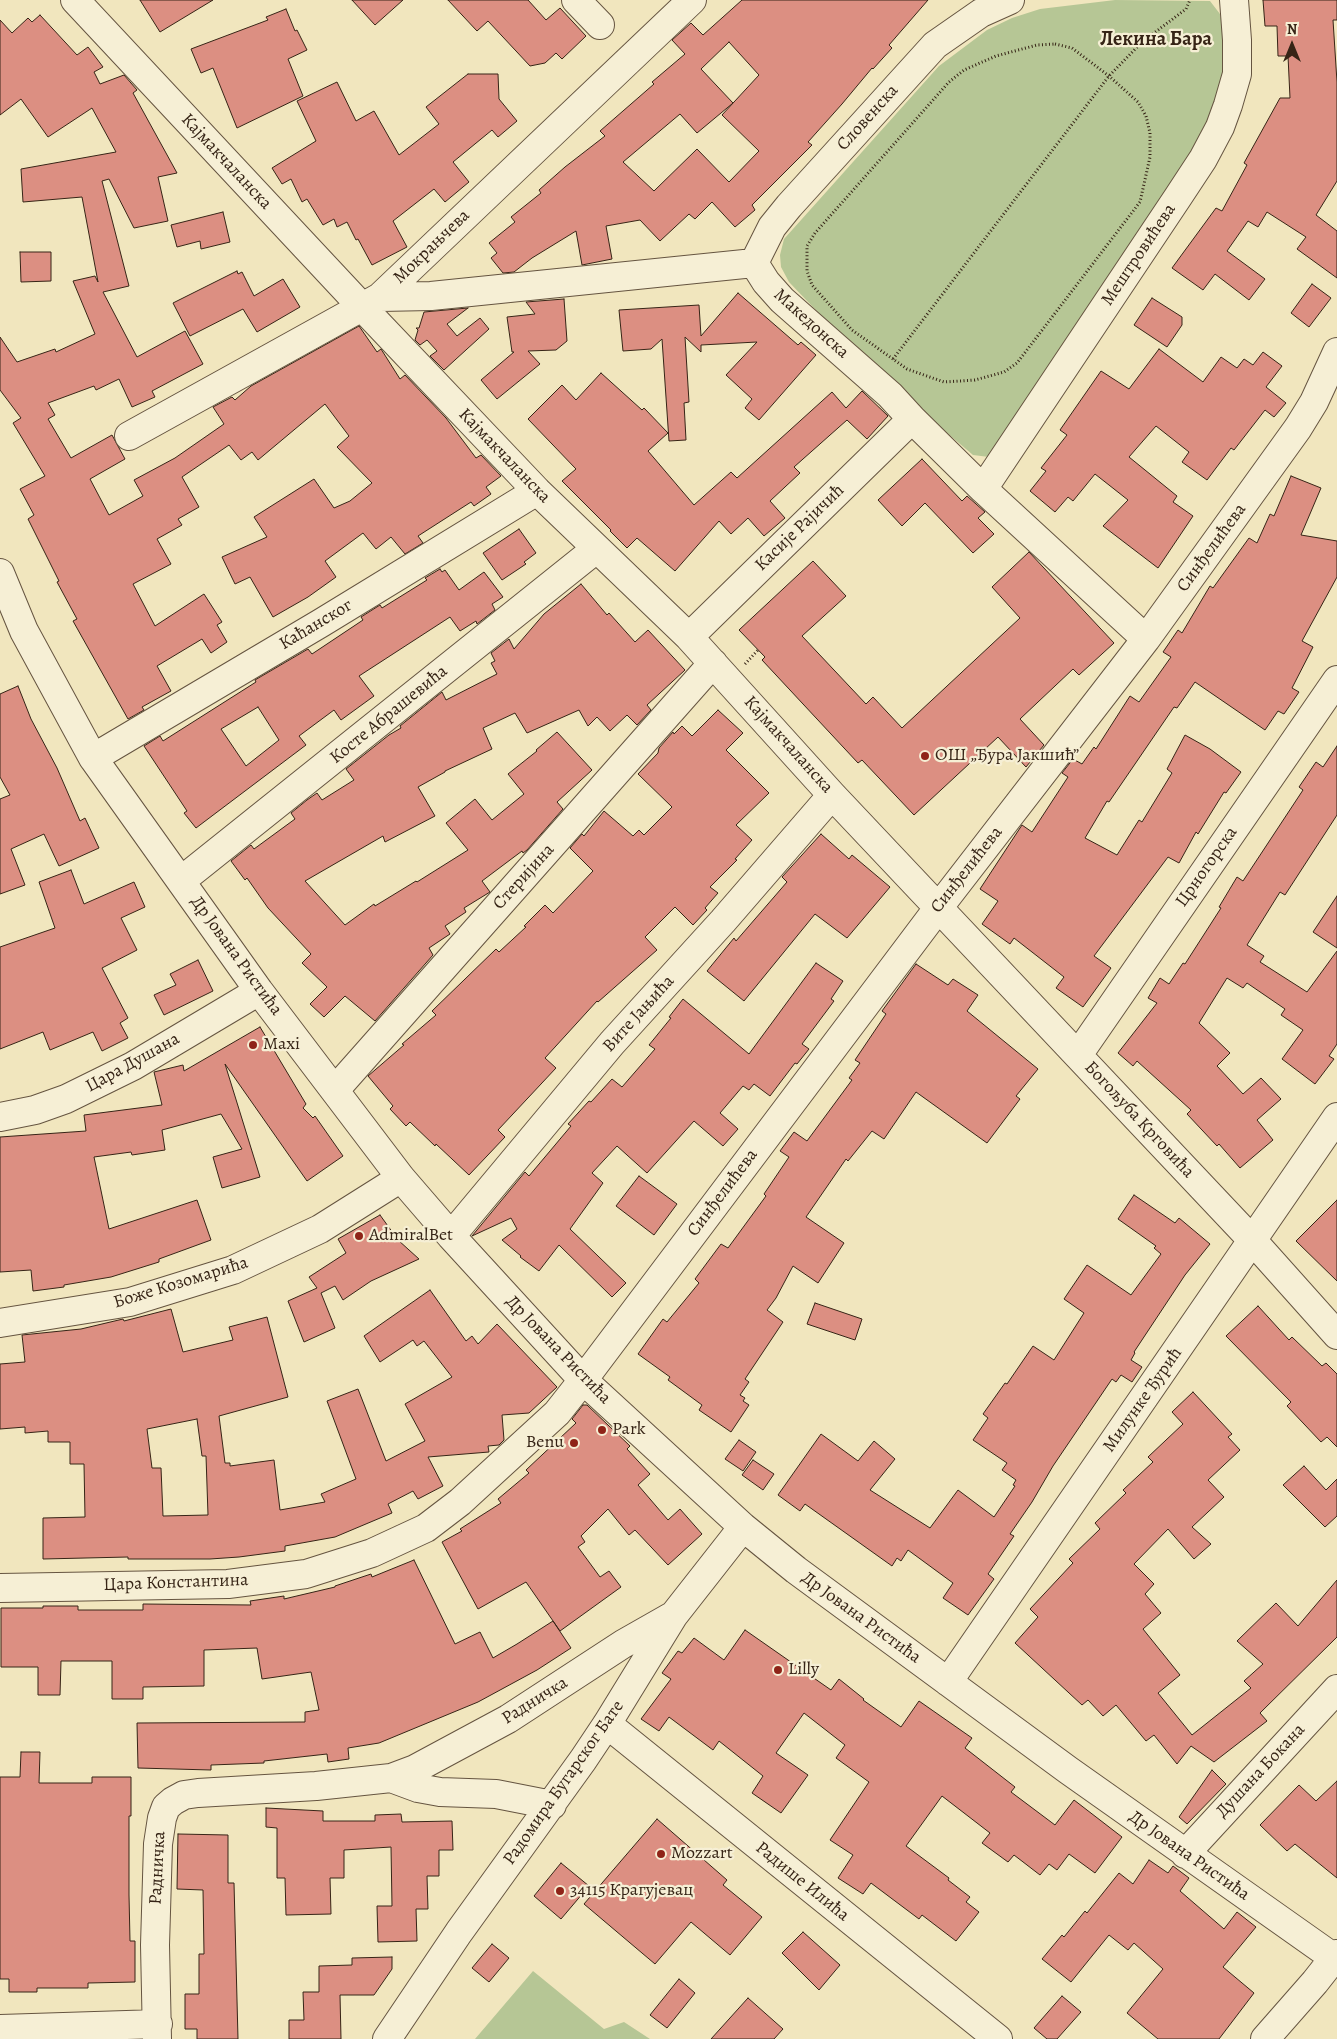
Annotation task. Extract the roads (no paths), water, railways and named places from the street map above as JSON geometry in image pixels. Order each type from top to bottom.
[{"type":"street","name":"Кајмакчаланска","points":[[76,0],[372,303],[537,491],[689,637],[832,795],[939,907]]},
{"type":"street","points":[[576,0],[600,25]]},
{"type":"street","name":"Мокрањчева","points":[[130,436],[372,303],[692,0]]},
{"type":"street","name":"Словенска","points":[[754,263],[772,228],[789,206],[935,45],[981,13],[1010,0]]},
{"type":"street","name":"Мештровићева","points":[[983,489],[1178,197],[1220,126],[1236,74],[1237,40],[1234,0]]},
{"type":"street","points":[[372,303],[754,263]]},
{"type":"street","name":"Македонска","points":[[754,263],[766,282],[782,300],[890,394],[912,419],[983,489],[1146,639]]},
{"type":"street","name":"Синђелићева","points":[[582,1380],[939,907],[1146,639],[1298,428],[1314,402],[1337,352]]},
{"type":"street","name":"Касије Рајичић","points":[[689,637],[912,419]]},
{"type":"street","name":"Каћанског","points":[[93,758],[537,491]]},
{"type":"street","name":"Косте Абрашевића","points":[[182,880],[596,549]]},
{"type":"street","name":"Др Јована Ристића","points":[[0,573],[24,631],[93,758],[182,880],[259,991],[402,1178],[451,1236],[582,1380],[743,1528],[810,1580],[1185,1854],[1336,1957]]},
{"type":"street","name":"Стеријина","points":[[335,1090],[713,663]]},
{"type":"street","name":"Црногорска","points":[[1078,1054],[1337,680]]},
{"type":"street","name":"Вите Јањића","points":[[451,1236],[612,1043],[723,921],[832,795]]},
{"type":"street","name":"Богољуба Крговића","points":[[939,907],[1253,1241],[1337,1335]]},
{"type":"street","name":"Цара Душана","points":[[0,1117],[35,1110],[66,1099],[133,1066],[259,991]]},
{"type":"street","name":"Милунке Ђурић","points":[[948,1682],[1337,1117]]},
{"type":"street","name":"Боже Козомарића","points":[[0,1323],[130,1302],[233,1270],[320,1229],[402,1178]]},
{"type":"street","name":"Цара Константина","points":[[0,1588],[228,1584],[306,1574],[372,1553],[426,1528],[460,1502],[557,1413],[582,1380]]},
{"type":"street","name":"Радомира Бугарског Бате","points":[[386,2039],[465,1924],[552,1805],[607,1724],[674,1615],[743,1528]]},
{"type":"street","name":"Радничка","points":[[158,2032],[155,1936],[158,1844],[162,1818],[166,1807],[173,1801],[184,1796],[198,1794],[316,1786],[390,1778],[415,1769],[508,1719],[623,1644],[674,1615]]},
{"type":"street","name":"Душана Бокана","points":[[1185,1854],[1337,1689]]},
{"type":"street","name":"Радише Илића","points":[[607,1724],[998,2039]]},
{"type":"street","name":"Радничка","points":[[390,1778],[418,1788],[440,1792],[496,1794],[552,1805]]},
{"type":"street","points":[[1265,2039],[1336,1957]]},
{"type":"street","points":[[0,2029],[158,2032]]},
{"type":"place","name":"ОШ „Ђура Јакшић”","points":[[925,756]]},
{"type":"place","name":"Maxi","points":[[253,1045]]},
{"type":"place","name":"AdmiralBet","points":[[359,1236]]},
{"type":"place","name":"Park","points":[[602,1430]]},
{"type":"place","name":"Benu","points":[[574,1443]]},
{"type":"place","name":"Lilly","points":[[778,1670]]},
{"type":"place","name":"Mozzart","points":[[661,1854]]},
{"type":"place","name":"34115 Крагујевац","points":[[560,1891]]},
{"type":"district","name":"Лекина Бара","points":[[1156,40]]}]
